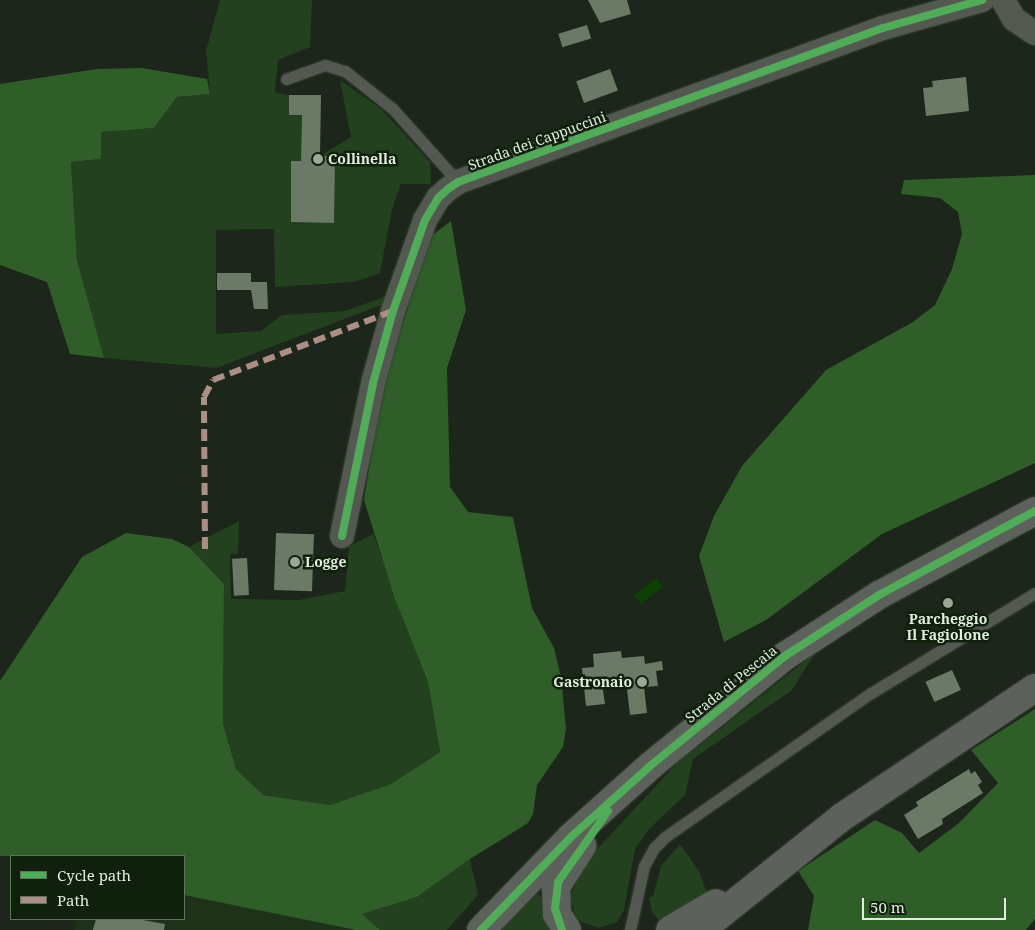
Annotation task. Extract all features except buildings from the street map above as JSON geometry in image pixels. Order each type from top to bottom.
[{"type":"main road","name":"Strada di Pescaia","points":[[482,930],[571,837],[628,785],[808,640],[879,595],[1035,511]]},
{"type":"main road","points":[[702,930],[842,817],[1035,688]]},
{"type":"main road","points":[[562,927],[554,894],[560,876],[628,785]]},
{"type":"main road","points":[[670,930],[724,898],[755,886]]},
{"type":"street","name":"Strada dei Cappuccini","points":[[342,536],[374,383],[393,311],[425,220],[438,198],[458,182],[883,28],[982,0]]},
{"type":"street","points":[[1003,0],[1014,19],[1035,33]]},
{"type":"lane","points":[[286,79],[325,65],[345,71],[393,109],[458,182]]},
{"type":"lane","points":[[630,930],[644,866],[665,837],[871,693],[1035,593]]},
{"type":"shaded area","points":[[220,0],[312,0],[310,47],[278,60],[275,93],[289,95],[289,115],[302,115],[301,161],[291,162],[291,222],[334,223],[334,156],[320,156],[351,137],[340,80],[381,109],[430,162],[431,184],[401,184],[392,209],[380,273],[354,282],[275,287],[274,229],[216,230],[216,334],[261,331],[282,315],[345,311],[387,296],[389,302],[216,368],[104,358],[77,260],[71,162],[101,159],[101,132],[154,128],[177,97],[210,94],[206,51]]},
{"type":"shaded area","points":[[142,68],[207,79],[210,94],[177,97],[154,128],[101,132],[101,159],[71,162],[77,260],[104,358],[70,354],[47,282],[0,265],[0,84],[97,69]]},
{"type":"shaded area","points":[[1035,175],[1035,463],[882,534],[766,620],[724,642],[699,556],[714,516],[742,466],[826,370],[913,322],[935,305],[952,269],[962,234],[958,212],[940,198],[901,194],[904,180]]},
{"type":"shaded area","points":[[451,221],[466,310],[447,368],[450,487],[468,512],[513,517],[532,608],[554,648],[561,677],[566,729],[563,747],[537,785],[533,814],[528,823],[470,859],[417,897],[362,914],[380,930],[356,930],[185,895],[185,855],[0,856],[0,681],[82,557],[126,533],[172,539],[189,547],[224,584],[223,724],[236,769],[263,795],[330,805],[391,784],[440,752],[428,682],[394,596],[364,500],[381,391],[430,237]]},
{"type":"shaded area","points":[[239,521],[238,554],[230,554],[231,599],[299,600],[345,591],[349,546],[373,534],[428,682],[440,752],[391,784],[330,805],[263,795],[236,769],[223,724],[224,584],[189,547]]},
{"type":"shaded area","points":[[656,578],[663,587],[641,604],[634,595]]},
{"type":"shaded area","points":[[815,653],[792,690],[693,759],[685,795],[649,829],[635,849],[624,910],[617,922],[599,928],[576,920],[570,896],[588,859],[678,762]]},
{"type":"shaded area","points":[[1035,709],[1035,919],[1026,930],[808,930],[814,896],[798,871],[875,820],[902,833],[919,853],[959,823],[998,783],[971,750]]},
{"type":"shaded area","points":[[680,844],[699,871],[708,896],[661,923],[652,912],[649,898],[653,896],[661,866]]},
{"type":"shaded area","points":[[470,859],[478,895],[447,930],[380,930],[362,914],[417,897]]},
{"type":"shaded area","points":[[534,894],[539,894],[544,901],[551,930],[497,930]]},
{"type":"shaded area","points":[[185,895],[356,930],[74,930],[77,920],[185,920]]},
{"type":"marked path","points":[[205,549],[204,397],[213,380],[393,311]]},
{"type":"cycle path","points":[[342,536],[373,383],[393,311],[425,220],[438,198],[448,189],[458,182],[883,28],[982,0]]},
{"type":"cycle path","points":[[481,930],[571,837],[650,766],[785,656],[879,595],[1035,511]]},
{"type":"cycle path","points":[[562,930],[555,908],[558,882],[608,811]]},
{"type":"place","name":"Collinella","points":[[318,159]]},
{"type":"place","name":"Logge","points":[[295,562]]},
{"type":"place","name":"Parcheggio Il Fagiolone","points":[[948,603]]},
{"type":"place","name":"Gastronaio","points":[[642,682]]}]
